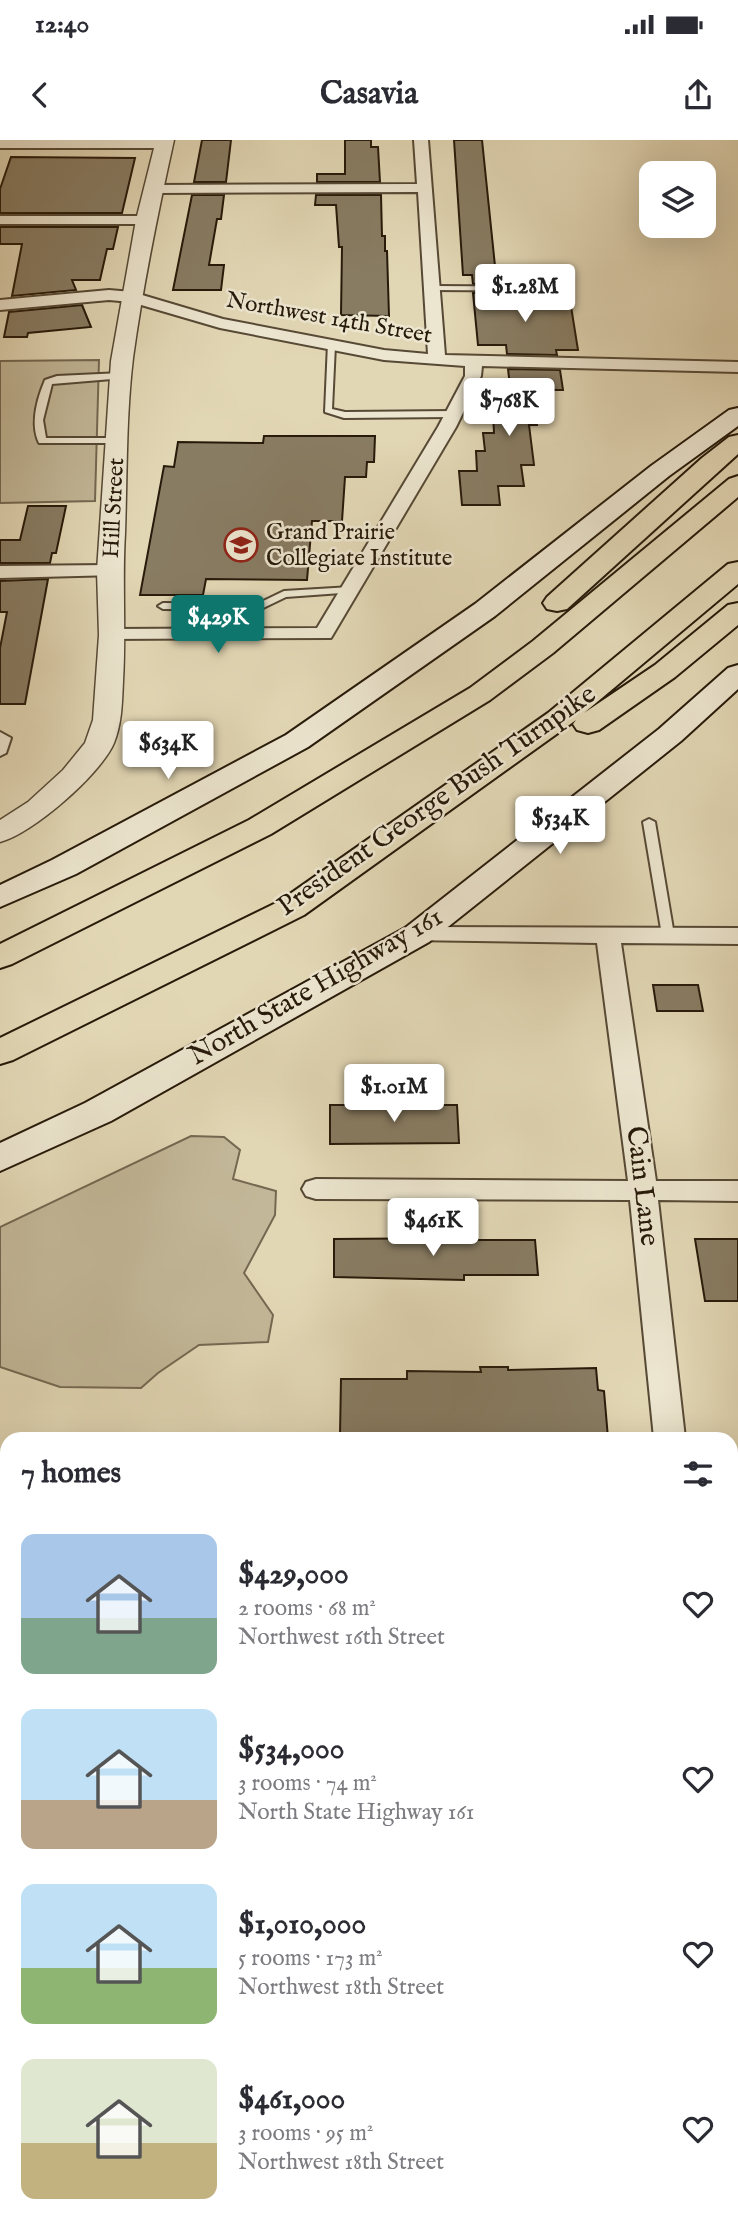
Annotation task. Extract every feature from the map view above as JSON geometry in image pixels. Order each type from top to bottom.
[{"type":"highway","points":[[382,754],[518,638],[711,463],[738,442]]},
{"type":"highway","points":[[0,957],[260,827],[480,694],[543,646],[738,484]]},
{"type":"highway","name":"President George Bush Turnpike","points":[[0,1052],[292,908],[559,719],[738,570]]},
{"type":"highway","points":[[292,908],[383,863],[665,671],[738,611]]},
{"type":"main road","points":[[0,897],[64,867],[297,741],[485,610],[660,471],[738,415]]},
{"type":"main road","name":"North State Highway 161","points":[[0,1158],[98,1112],[417,935],[670,735],[738,674]]},
{"type":"street","points":[[421,140],[437,360]]},
{"type":"street","points":[[0,144],[165,142]]},
{"type":"street","name":"Hill Street","points":[[0,833],[39,808],[74,776],[99,745],[107,720],[112,635],[110,571],[121,376],[146,220],[165,142]]},
{"type":"street","points":[[155,189],[423,188]]},
{"type":"street","points":[[0,220],[146,220]]},
{"type":"street","name":"Northwest 14th Street","points":[[0,305],[109,295],[132,297],[220,323],[384,355],[437,360],[738,367]]},
{"type":"street","points":[[112,635],[324,634],[453,414],[473,376],[474,361]]},
{"type":"street","points":[[0,572],[110,571]]},
{"type":"street","points":[[417,935],[738,936]]},
{"type":"street","name":"Cain Lane","points":[[608,935],[643,1191],[669,1432]]},
{"type":"street","points":[[316,1189],[738,1191]]},
{"type":"lane","points":[[433,288],[563,289]]},
{"type":"lane","points":[[331,345],[328,410],[344,415],[453,414]]},
{"type":"lane","points":[[118,441],[43,441],[39,433],[48,382],[57,379],[121,376]]},
{"type":"lane","points":[[163,606],[259,607],[284,594],[351,590]]},
{"type":"lane","points":[[0,735],[6,738],[0,753]]},
{"type":"lane","points":[[649,821],[668,935]]},
{"type":"shaded area","points":[[99,360],[95,501],[0,503],[0,361]]},
{"type":"shaded area","points":[[191,1136],[224,1137],[240,1150],[233,1179],[276,1191],[275,1215],[244,1273],[273,1315],[268,1342],[199,1345],[141,1388],[60,1387],[0,1367],[0,1227]]},
{"type":"building","points":[[202,140],[231,140],[226,182],[194,182]]},
{"type":"building","points":[[345,140],[371,140],[371,147],[378,147],[380,182],[317,182],[317,174],[345,174]]},
{"type":"building","points":[[454,140],[482,140],[495,266],[504,266],[506,284],[473,284],[472,275],[463,275]]},
{"type":"building","points":[[11,157],[135,158],[122,213],[0,213],[0,189]]},
{"type":"building","points":[[192,195],[224,195],[209,265],[224,265],[221,290],[173,290]]},
{"type":"building","points":[[316,195],[381,195],[382,236],[385,236],[387,251],[389,316],[341,315],[342,247],[339,247],[336,205],[315,205]]},
{"type":"building","points":[[0,227],[118,227],[113,249],[107,249],[100,280],[72,280],[76,290],[12,296],[22,244],[0,244]]},
{"type":"building","points":[[473,293],[508,293],[508,300],[570,300],[578,350],[556,350],[557,355],[507,354],[506,345],[478,345]]},
{"type":"building","points":[[82,305],[91,327],[28,333],[27,337],[4,337],[9,312]]},
{"type":"building","points":[[508,369],[560,370],[563,390],[546,390],[549,407],[534,407],[537,425],[529,425],[534,465],[521,465],[524,486],[498,486],[500,505],[462,505],[459,471],[477,471],[476,451],[485,451],[483,433],[494,433],[493,413],[503,413],[501,395],[511,395]]},
{"type":"building","points":[[264,436],[375,436],[374,462],[367,462],[366,477],[345,477],[342,521],[312,521],[307,580],[206,579],[203,595],[140,595],[164,466],[174,467],[178,442],[263,443]]},
{"type":"building","points":[[28,506],[66,506],[56,553],[52,553],[50,563],[0,563],[0,540],[20,540]]},
{"type":"building","points":[[48,579],[25,704],[0,704],[0,648],[7,612],[0,612],[0,581]]},
{"type":"building","points":[[653,985],[698,985],[703,1011],[657,1011]]},
{"type":"building","points":[[330,1105],[457,1105],[459,1143],[330,1144]]},
{"type":"building","points":[[334,1239],[535,1240],[538,1275],[464,1275],[464,1280],[334,1277]]},
{"type":"building","points":[[695,1239],[738,1239],[738,1301],[705,1301]]},
{"type":"building","points":[[480,1367],[508,1367],[508,1370],[596,1368],[598,1390],[604,1391],[607,1432],[340,1432],[341,1379],[407,1379],[407,1371],[481,1372]]},
{"type":"place","name":"Grand Prairie Collegiate Institute","points":[[241,545]]}]
